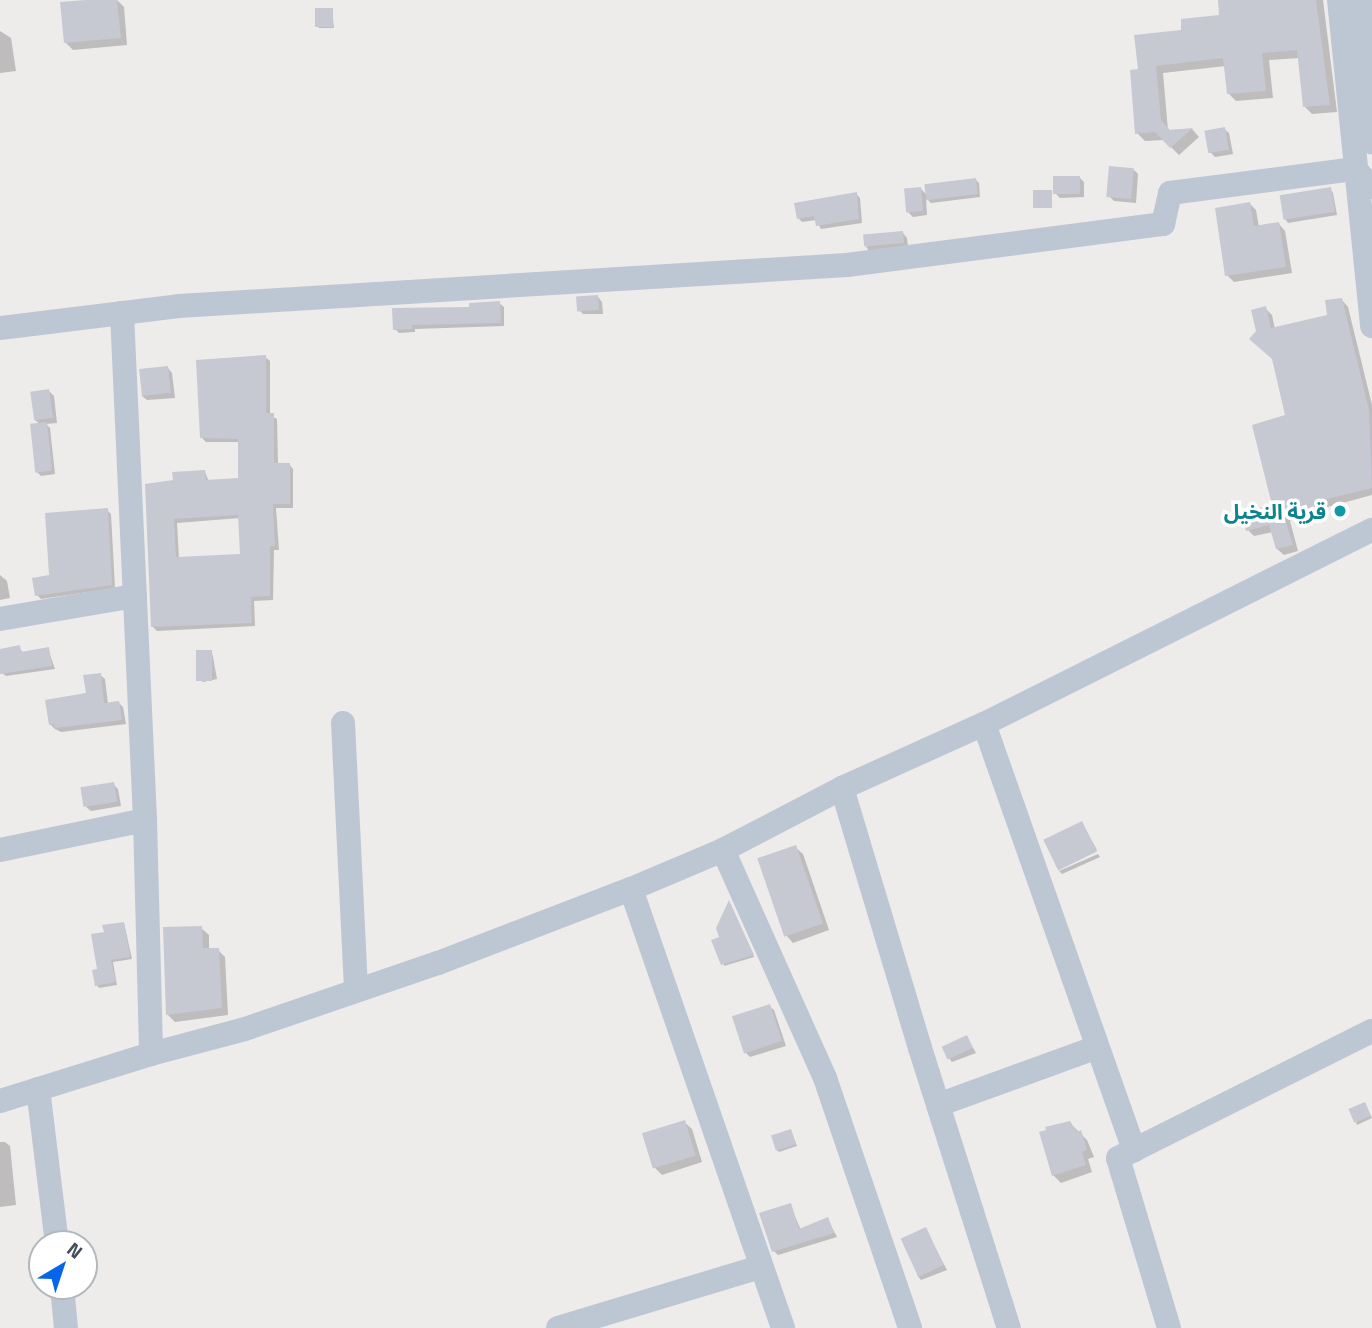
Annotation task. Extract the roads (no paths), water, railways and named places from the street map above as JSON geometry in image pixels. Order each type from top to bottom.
[{"type":"street","points":[[1339,0],[1364,178],[1372,326]]},
{"type":"street","points":[[1360,0],[1372,142]]},
{"type":"street","points":[[0,328],[179,306],[596,278],[847,265],[1163,224],[1170,193],[1364,178]]},
{"type":"street","points":[[122,313],[145,820],[151,1054]]},
{"type":"street","points":[[0,1101],[151,1054],[246,1029],[356,991],[631,888],[723,850],[842,788],[984,724],[1372,530]]},
{"type":"street","points":[[0,619],[135,596]]},
{"type":"street","points":[[343,723],[356,991]]},
{"type":"street","points":[[984,724],[1134,1150]]},
{"type":"street","points":[[842,788],[1009,1328]]},
{"type":"street","points":[[0,850],[145,820]]},
{"type":"street","points":[[723,850],[825,1078],[911,1328]]},
{"type":"street","points":[[631,888],[783,1328]]},
{"type":"street","points":[[1168,1328],[1118,1158],[1372,1031]]},
{"type":"street","points":[[938,1105],[1097,1047]]},
{"type":"street","points":[[38,1089],[55,1230]]},
{"type":"street","points":[[558,1328],[760,1267]]},
{"type":"street","points":[[63,1300],[66,1328]]},
{"type":"place","name":"قرية النخيل","points":[[1340,511]]}]
